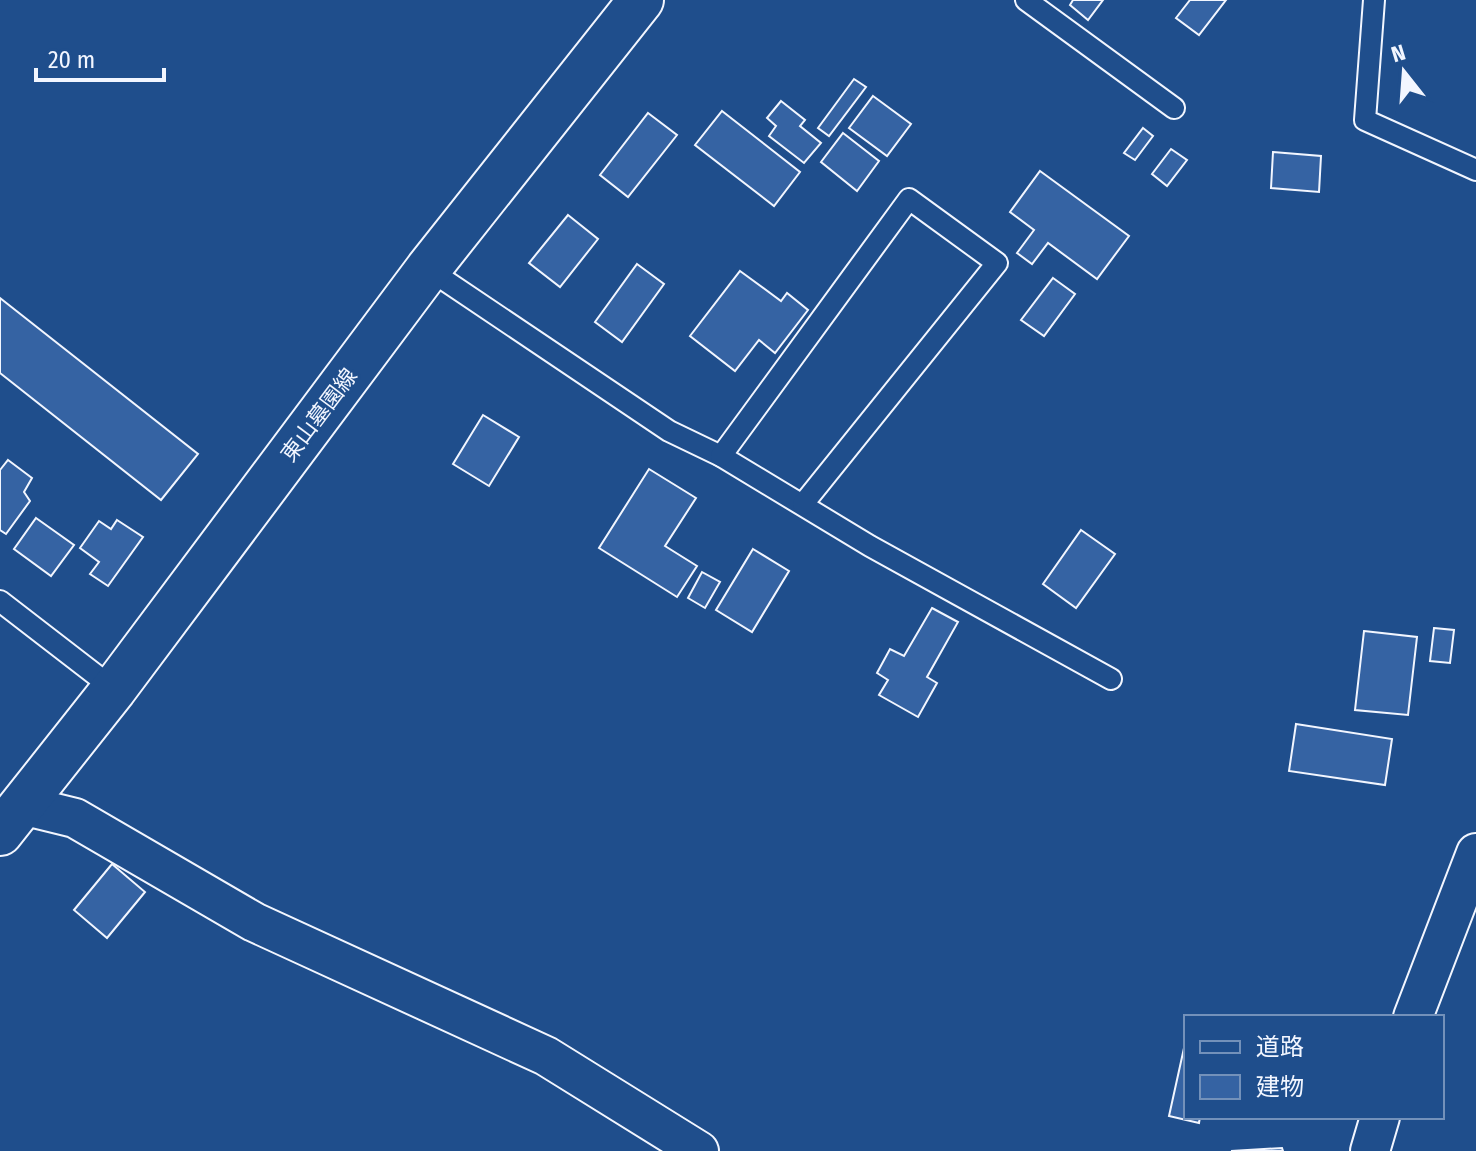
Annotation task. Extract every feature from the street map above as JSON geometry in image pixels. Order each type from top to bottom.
[{"type":"street","name":"東山墓園線","points":[[11,819],[114,689],[428,269],[641,0]]},
{"type":"street","points":[[11,819],[75,818],[254,922],[546,1056],[699,1151]]},
{"type":"street","points":[[1414,1015],[1476,853]]},
{"type":"street","points":[[1370,1151],[1379,1119]]},
{"type":"lane","points":[[1026,0],[1174,108]]},
{"type":"lane","points":[[1374,0],[1365,120],[1476,170]]},
{"type":"lane","points":[[721,456],[909,199],[997,263],[803,504]]},
{"type":"lane","points":[[428,269],[669,431],[721,456],[870,546],[1111,679]]},
{"type":"lane","points":[[0,601],[114,689]]},
{"type":"building","points":[[1073,0],[1103,0],[1088,20],[1070,5]]},
{"type":"building","points":[[1190,0],[1226,0],[1199,35],[1176,18]]},
{"type":"building","points":[[854,79],[866,87],[829,136],[818,128]]},
{"type":"building","points":[[873,96],[911,124],[887,156],[849,128]]},
{"type":"building","points":[[781,101],[805,120],[800,126],[821,143],[804,163],[769,136],[776,126],[767,118]]},
{"type":"building","points":[[722,111],[800,172],[774,206],[695,145]]},
{"type":"building","points":[[648,113],[677,135],[628,197],[600,175]]},
{"type":"building","points":[[1143,128],[1153,136],[1135,160],[1124,153]]},
{"type":"building","points":[[843,133],[879,161],[857,191],[821,162]]},
{"type":"building","points":[[1171,149],[1187,160],[1167,186],[1152,174]]},
{"type":"building","points":[[1273,152],[1321,156],[1319,192],[1271,188]]},
{"type":"building","points":[[1040,171],[1129,236],[1097,279],[1048,243],[1032,264],[1017,253],[1034,230],[1010,212]]},
{"type":"building","points":[[568,215],[598,239],[560,287],[529,263]]},
{"type":"building","points":[[637,264],[664,284],[622,342],[595,322]]},
{"type":"building","points":[[740,271],[781,301],[787,293],[808,310],[775,353],[759,340],[735,371],[690,336]]},
{"type":"building","points":[[1053,278],[1075,294],[1044,336],[1021,320]]},
{"type":"building","points":[[0,298],[198,454],[161,500],[0,373]]},
{"type":"building","points":[[483,415],[519,437],[489,486],[453,464]]},
{"type":"building","points":[[8,460],[32,478],[24,492],[30,501],[6,534],[0,530],[0,470]]},
{"type":"building","points":[[649,469],[696,498],[665,546],[697,566],[677,597],[599,548]]},
{"type":"building","points":[[36,518],[74,545],[51,576],[14,549]]},
{"type":"building","points":[[117,520],[143,537],[108,586],[90,574],[99,562],[80,548],[99,521],[111,529]]},
{"type":"building","points":[[1081,530],[1115,554],[1076,608],[1043,584]]},
{"type":"building","points":[[753,549],[789,571],[752,632],[716,610]]},
{"type":"building","points":[[702,572],[720,582],[705,608],[688,598]]},
{"type":"building","points":[[932,608],[958,622],[927,677],[937,683],[918,717],[879,695],[888,680],[877,673],[890,649],[904,656]]},
{"type":"building","points":[[1434,628],[1454,630],[1450,663],[1430,661]]},
{"type":"building","points":[[1364,631],[1417,637],[1408,715],[1355,710]]},
{"type":"building","points":[[1296,724],[1392,739],[1385,785],[1289,771]]},
{"type":"building","points":[[112,864],[145,892],[107,938],[74,910]]},
{"type":"building","points":[[1184,1048],[1184,1119],[1200,1119],[1199,1123],[1169,1116]]},
{"type":"building","points":[[1282,1148],[1283,1151],[1231,1151]]}]
